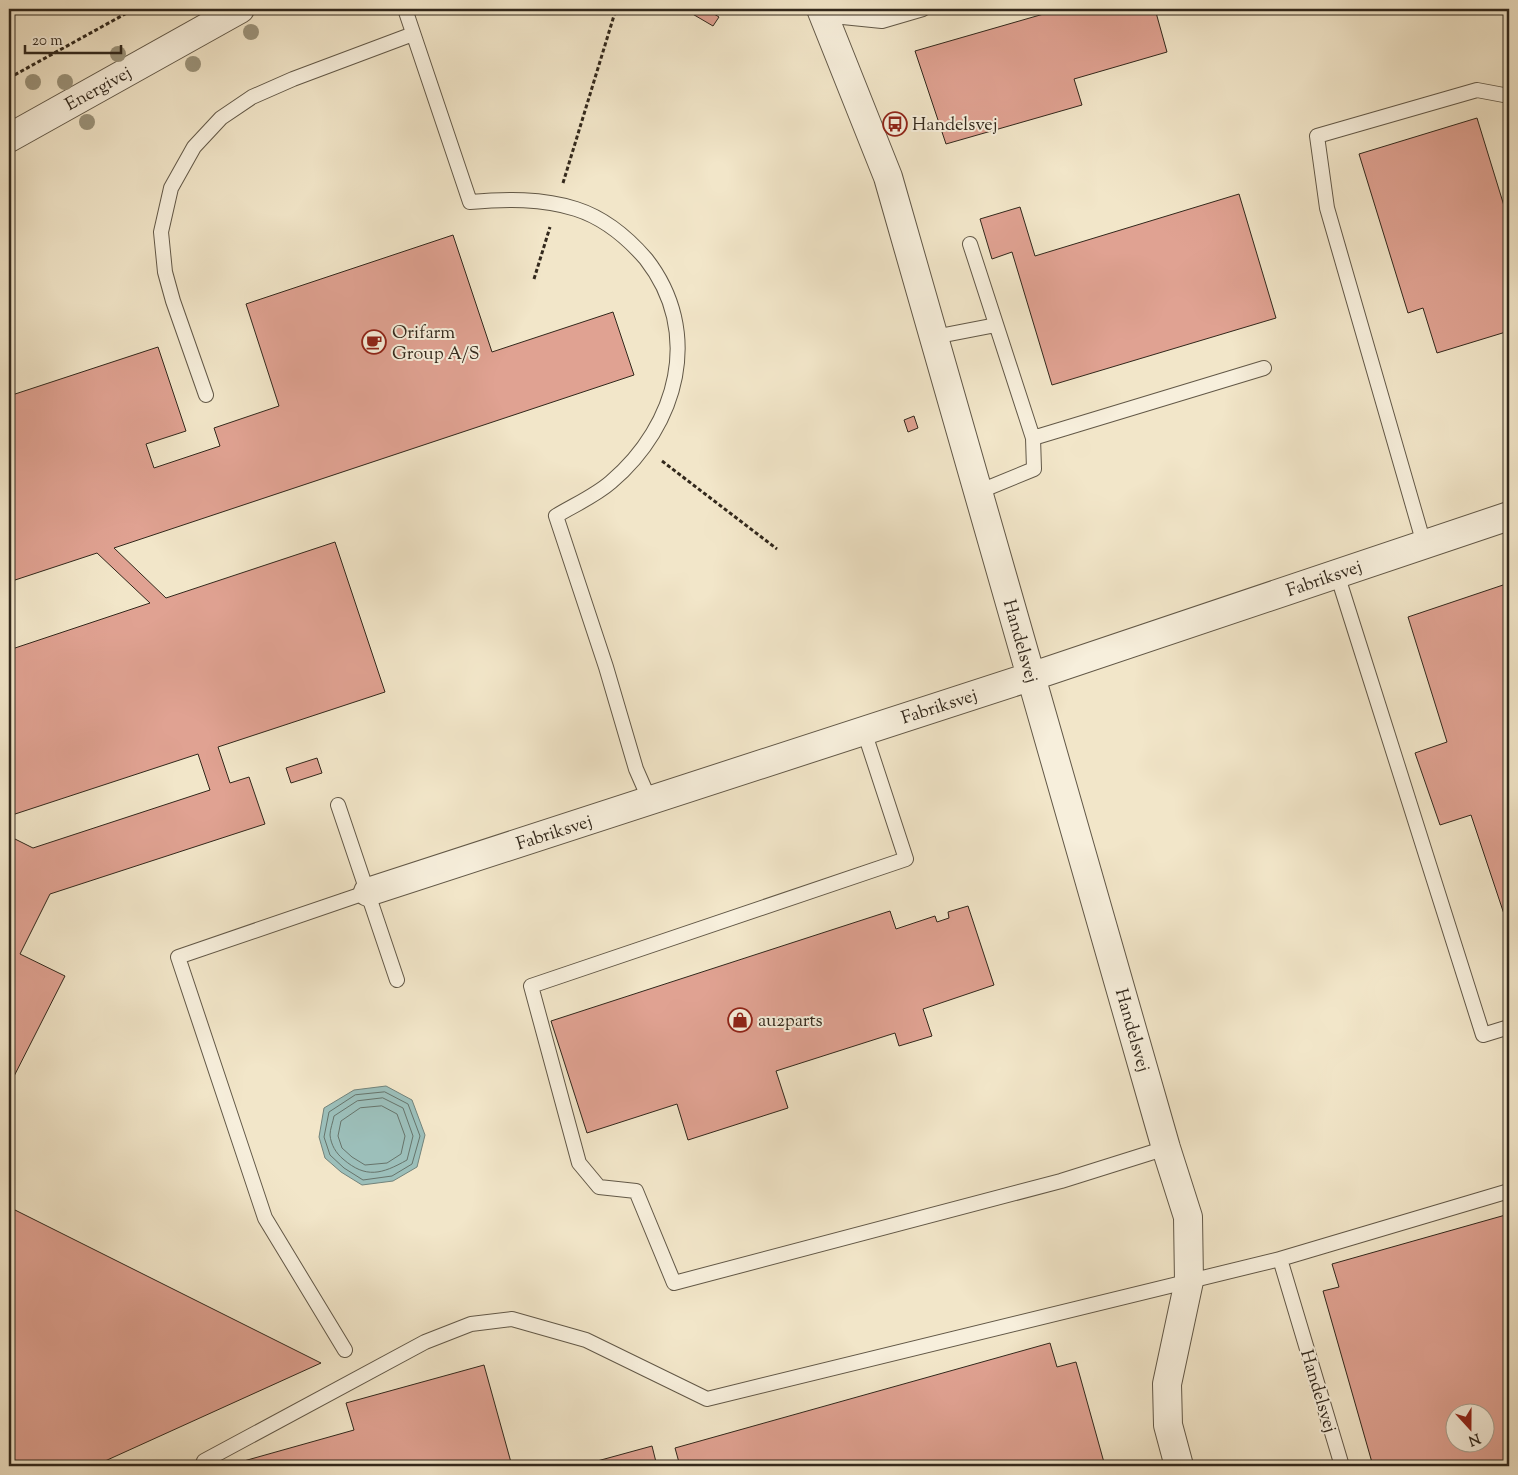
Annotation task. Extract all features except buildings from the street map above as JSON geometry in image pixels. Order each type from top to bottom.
[{"type":"street","name":"Energivej","points":[[9,138],[240,9]]},
{"type":"street","name":"Handelsvej","points":[[822,12],[888,176],[1166,1148],[1188,1217],[1189,1281],[1167,1384],[1168,1425],[1180,1466]]},
{"type":"street","name":"Fabriksvej","points":[[368,892],[1031,676],[1509,516]]},
{"type":"lane","points":[[405,9],[470,202],[528,200],[557,204],[577,210],[607,224],[635,246],[652,268],[665,290],[673,311],[679,344],[676,375],[670,400],[657,426],[644,447],[610,483],[556,516],[606,666],[636,769],[650,801]]},
{"type":"lane","points":[[822,12],[882,21],[923,9]]},
{"type":"lane","points":[[206,395],[173,301],[165,272],[161,232],[171,188],[194,147],[221,118],[252,97],[293,79],[413,34]]},
{"type":"lane","points":[[1424,544],[1326,208],[1317,136],[1477,90],[1509,96]]},
{"type":"lane","points":[[970,244],[1033,438],[1034,469],[978,492]]},
{"type":"lane","points":[[934,337],[996,325]]},
{"type":"lane","points":[[1033,438],[1264,368]]},
{"type":"lane","points":[[1337,574],[1483,1035],[1509,1027]]},
{"type":"lane","points":[[864,731],[906,859],[531,986],[579,1163],[599,1187],[636,1192],[674,1283],[1061,1181],[1166,1148]]},
{"type":"lane","points":[[338,805],[398,980]]},
{"type":"lane","points":[[345,1350],[265,1218],[178,957],[368,892]]},
{"type":"lane","points":[[202,1466],[204,1461],[425,1342],[471,1324],[512,1319],[586,1340],[707,1399],[1280,1259],[1509,1191]]},
{"type":"lane","name":"Handelsvej","points":[[1280,1259],[1342,1466]]},
{"type":"path","points":[[9,78],[134,9]]},
{"type":"path","points":[[534,280],[616,9]]},
{"type":"path","points":[[644,447],[777,549]]},
{"type":"water","points":[[386,1086],[412,1100],[425,1135],[417,1167],[393,1181],[362,1185],[341,1172],[325,1158],[319,1137],[324,1108],[354,1090]]},
{"type":"place","name":"Handelsvej","points":[[895,124]]},
{"type":"place","name":"Orifarm Group A/S","points":[[374,342]]},
{"type":"place","name":"au2parts","points":[[740,1020]]}]
